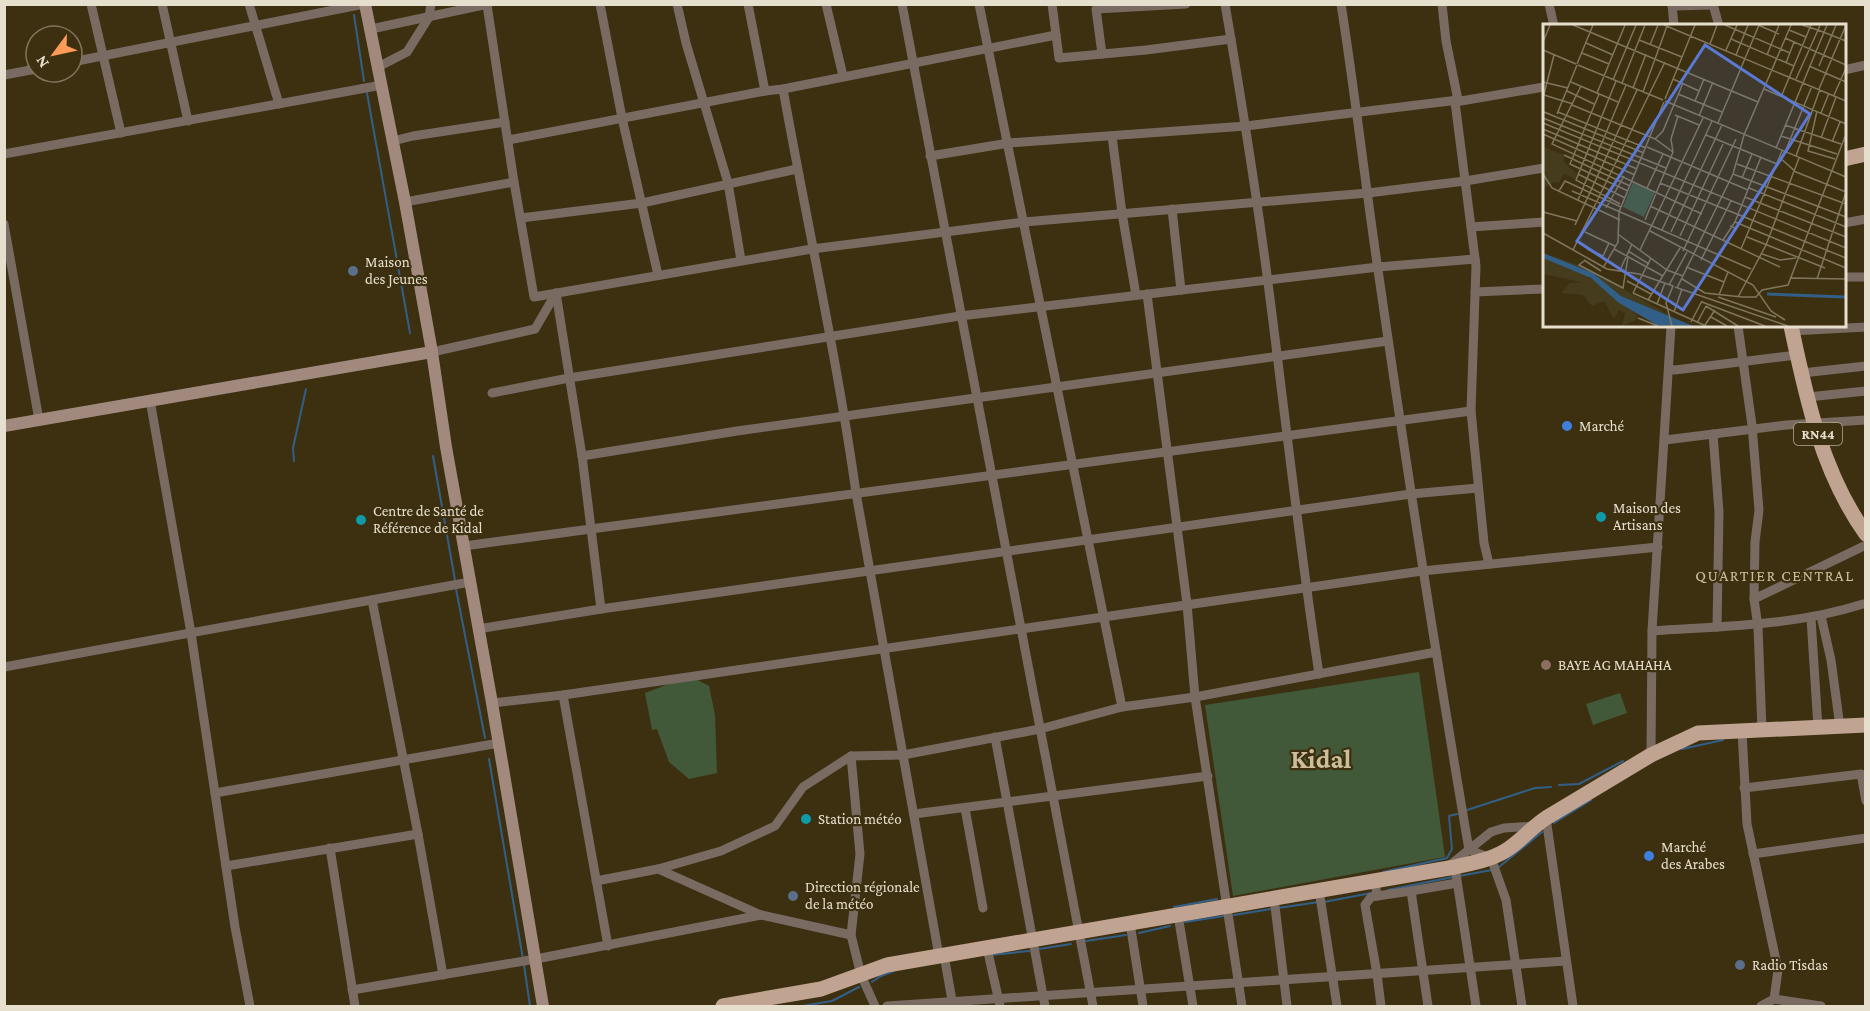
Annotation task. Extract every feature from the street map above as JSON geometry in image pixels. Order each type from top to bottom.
[{"type":"main road","points":[[1846,159],[1866,154]]},
{"type":"main road","name":"RN44","points":[[1791,328],[1822,451],[1856,521],[1866,534]]},
{"type":"main road","points":[[723,1006],[821,989],[887,965],[942,955],[1319,890],[1376,889],[1491,858],[1507,850],[1540,822],[1651,755],[1698,733],[1866,725]]},
{"type":"street","points":[[91,4],[121,133]]},
{"type":"street","points":[[162,4],[188,121]]},
{"type":"street","points":[[249,4],[279,104]]},
{"type":"street","points":[[84,60],[365,4],[405,202],[432,352],[543,1006]]},
{"type":"street","points":[[378,67],[407,52],[429,17],[431,4]]},
{"type":"street","points":[[600,4],[622,118],[658,275]]},
{"type":"street","points":[[677,4],[686,43],[728,183],[741,260]]},
{"type":"street","points":[[748,4],[765,91]]},
{"type":"street","points":[[826,4],[843,76]]},
{"type":"street","points":[[902,4],[1093,1006]]},
{"type":"street","points":[[979,4],[1122,707]]},
{"type":"street","points":[[1052,4],[1059,58],[1231,39]]},
{"type":"street","points":[[1102,54],[1096,9],[1186,4]]},
{"type":"street","points":[[1225,4],[1246,126],[1268,280],[1286,435],[1319,674]]},
{"type":"street","points":[[1341,4],[1422,572],[1469,850]]},
{"type":"street","points":[[1442,4],[1457,101],[1475,259],[1471,411],[1484,543],[1489,564]]},
{"type":"street","points":[[1549,4],[1554,24]]},
{"type":"street","points":[[371,29],[488,5],[514,182],[534,297],[741,260],[944,232],[1024,222],[1368,193],[1543,168]]},
{"type":"street","points":[[1674,24],[1672,5],[1713,5],[1718,24]]},
{"type":"street","points":[[508,140],[1056,35]]},
{"type":"street","points":[[1846,70],[1866,65]]},
{"type":"street","points":[[4,75],[24,71]]},
{"type":"street","points":[[4,154],[382,86]]},
{"type":"street","points":[[930,156],[1009,143],[1246,126],[1457,101],[1543,87]]},
{"type":"street","points":[[783,89],[812,249],[831,336],[856,493],[903,755],[953,1004]]},
{"type":"street","points":[[393,141],[505,122]]},
{"type":"street","points":[[1112,136],[1136,295]]},
{"type":"street","points":[[521,218],[642,203],[797,169]]},
{"type":"street","points":[[405,202],[514,182]]},
{"type":"street","points":[[1172,209],[1181,290]]},
{"type":"street","points":[[1846,223],[1866,219]]},
{"type":"street","points":[[1471,227],[1543,222]]},
{"type":"street","points":[[4,224],[9,276],[39,420]]},
{"type":"street","points":[[492,393],[569,378],[960,316],[1378,267],[1475,259]]},
{"type":"street","points":[[1846,277],[1866,277]]},
{"type":"street","points":[[1475,292],[1543,289]]},
{"type":"street","points":[[4,426],[432,352],[535,329],[556,293]]},
{"type":"street","points":[[556,293],[582,456],[601,609]]},
{"type":"street","points":[[1147,294],[1187,604],[1195,697],[1242,1006]]},
{"type":"street","points":[[1651,755],[1652,631],[1671,327]]},
{"type":"street","points":[[1738,327],[1752,429],[1759,510],[1755,542],[1755,599],[1762,730]]},
{"type":"street","points":[[1791,328],[1866,327]]},
{"type":"street","points":[[582,456],[737,431],[1388,341]]},
{"type":"street","points":[[1669,369],[1797,355]]},
{"type":"street","points":[[1802,373],[1866,366]]},
{"type":"street","points":[[1808,397],[1866,391]]},
{"type":"street","points":[[150,400],[250,1006]]},
{"type":"street","points":[[464,546],[1471,411]]},
{"type":"street","points":[[1665,440],[1752,429],[1866,420]]},
{"type":"street","points":[[1713,434],[1719,512],[1717,627]]},
{"type":"street","points":[[478,629],[601,609],[1411,494],[1478,488]]},
{"type":"street","points":[[1755,599],[1866,545]]},
{"type":"street","points":[[492,703],[563,695],[1422,572],[1658,547]]},
{"type":"street","points":[[4,667],[470,582]]},
{"type":"street","points":[[372,600],[443,975]]},
{"type":"street","points":[[1652,631],[1758,624],[1816,617],[1863,604]]},
{"type":"street","points":[[1816,617],[1831,660],[1840,727]]},
{"type":"street","points":[[1816,617],[1818,728]]},
{"type":"street","points":[[596,881],[658,869],[721,851],[775,826],[803,787],[851,756],[903,755],[1040,729],[1122,707],[1195,697],[1436,652]]},
{"type":"street","points":[[563,695],[608,946]]},
{"type":"street","points":[[1742,731],[1747,824],[1778,970],[1774,999]]},
{"type":"street","points":[[995,737],[1045,1006]]},
{"type":"street","points":[[215,793],[499,742]]},
{"type":"street","points":[[851,756],[860,854],[851,934],[861,975],[875,1006]]},
{"type":"street","points":[[1744,788],[1861,774],[1866,801]]},
{"type":"street","points":[[914,814],[1208,776]]},
{"type":"street","points":[[965,808],[983,908]]},
{"type":"street","points":[[1476,1006],[1457,883],[1450,868],[1491,832],[1540,822],[1574,1006]]},
{"type":"street","points":[[226,866],[418,834]]},
{"type":"street","points":[[1753,854],[1866,838]]},
{"type":"street","points":[[330,848],[355,1006]]},
{"type":"street","points":[[1469,850],[1491,858],[1506,900],[1522,1006]]},
{"type":"street","points":[[658,869],[761,915],[851,934]]},
{"type":"street","points":[[1381,1006],[1365,905],[1376,889],[1412,891],[1457,883]]},
{"type":"street","points":[[1319,890],[1337,1006]]},
{"type":"street","points":[[1412,891],[1428,1006]]},
{"type":"street","points":[[1274,898],[1287,1006]]},
{"type":"street","points":[[352,990],[608,946],[761,915]]},
{"type":"street","points":[[1178,915],[1193,1006]]},
{"type":"street","points":[[1130,923],[1143,1006]]},
{"type":"street","points":[[987,948],[999,1003]]},
{"type":"street","points":[[887,1006],[999,1003],[1043,996],[1566,961]]},
{"type":"street","points":[[1761,1006],[1774,999],[1821,1006]]},
{"type":"green space","points":[[1419,672],[1445,857],[1233,896],[1205,705]]},
{"type":"green space","points":[[682,679],[696,679],[709,686],[715,715],[717,773],[689,779],[669,762],[657,729],[652,730],[645,693]]},
{"type":"green space","points":[[1620,693],[1627,713],[1593,725],[1586,704]]},
{"type":"waterway","points":[[354,15],[364,81]]},
{"type":"waterway","points":[[367,93],[410,333]]},
{"type":"waterway","points":[[294,461],[293,448],[306,389]]},
{"type":"waterway","points":[[433,456],[455,580]]},
{"type":"waterway","points":[[456,589],[485,738]]},
{"type":"waterway","points":[[1682,749],[1723,740]]},
{"type":"waterway","points":[[489,759],[523,959]]},
{"type":"waterway","points":[[1559,785],[1579,784],[1623,761]]},
{"type":"waterway","points":[[1467,810],[1535,788],[1551,787]]},
{"type":"waterway","points":[[1554,823],[1591,800]]},
{"type":"waterway","points":[[1383,872],[1447,858],[1452,849],[1449,816],[1457,814]]},
{"type":"waterway","points":[[1499,867],[1542,832]]},
{"type":"waterway","points":[[1459,876],[1492,870]]},
{"type":"waterway","points":[[1388,890],[1453,877]]},
{"type":"waterway","points":[[1324,902],[1371,893]]},
{"type":"waterway","points":[[1174,907],[1217,899]]},
{"type":"waterway","points":[[1278,908],[1319,902]]},
{"type":"waterway","points":[[1234,915],[1271,909]]},
{"type":"waterway","points":[[1185,922],[1224,916]]},
{"type":"waterway","points":[[1139,933],[1170,926]]},
{"type":"waterway","points":[[1086,941],[1126,935]]},
{"type":"waterway","points":[[1039,949],[1071,944]]},
{"type":"waterway","points":[[991,955],[1029,951]]},
{"type":"waterway","points":[[524,965],[530,1006]]},
{"type":"waterway","points":[[872,982],[894,971]]},
{"type":"waterway","points":[[802,1006],[832,1001],[859,987]]},
{"type":"place","name":"Maison des Jeunes","points":[[353,271]]},
{"type":"place","name":"Marché","points":[[1567,426]]},
{"type":"place","name":"Maison des Artisans","points":[[1601,517]]},
{"type":"place","name":"Centre de Santé de Référence de Kidal","points":[[361,520]]},
{"type":"place","name":"BAYE AG MAHAHA","points":[[1546,665]]},
{"type":"place","name":"Station météo","points":[[806,819]]},
{"type":"place","name":"Marché des Arabes","points":[[1649,856]]},
{"type":"place","name":"Direction régionale de la météo","points":[[793,896]]},
{"type":"place","name":"Radio Tisdas","points":[[1740,965]]},
{"type":"district","name":"QUARTIER CENTRAL","points":[[1775,575]]},
{"type":"district","name":"Kidal","points":[[1321,759]]}]
